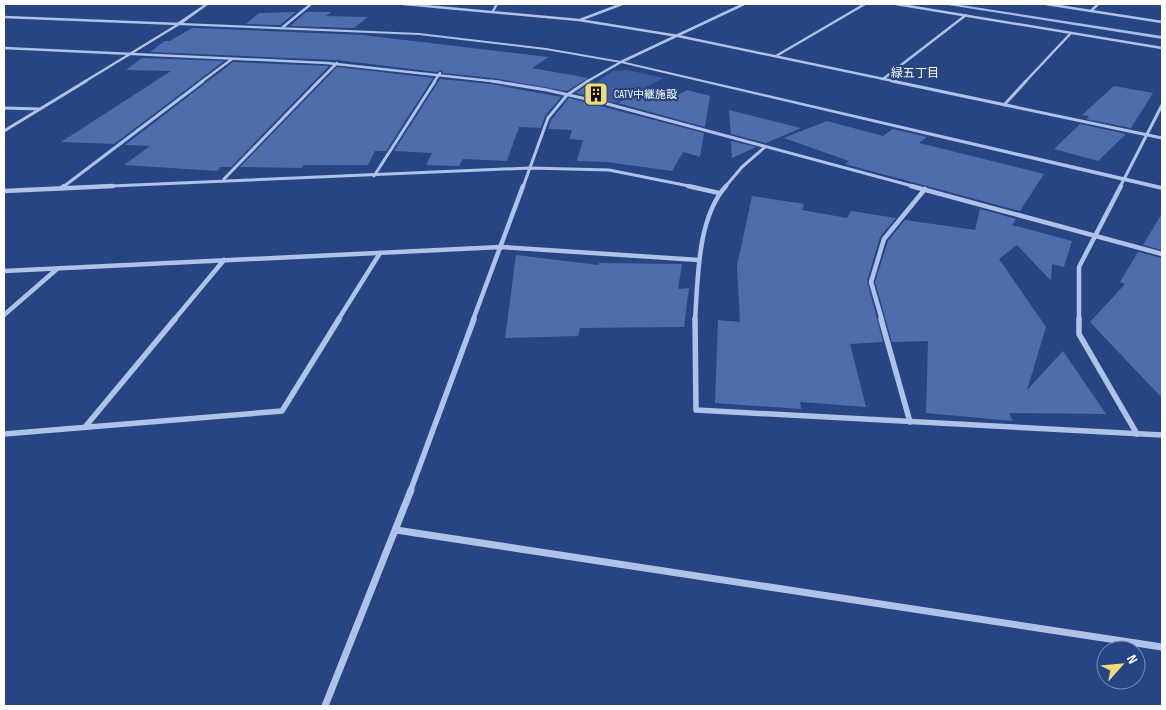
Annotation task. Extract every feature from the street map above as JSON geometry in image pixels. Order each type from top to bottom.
[{"type":"street","points":[[4,131],[179,24],[207,4]]},
{"type":"street","points":[[283,27],[311,4]]},
{"type":"street","points":[[404,4],[579,20],[678,36],[1162,138]]},
{"type":"street","points":[[493,11],[497,4]]},
{"type":"street","points":[[579,20],[622,4]]},
{"type":"street","points":[[325,706],[396,530],[548,118],[567,95],[621,62],[744,4]]},
{"type":"street","points":[[776,56],[865,4]]},
{"type":"street","points":[[896,4],[1162,48]]},
{"type":"street","points":[[1046,4],[1162,22]]},
{"type":"street","points":[[1091,11],[1098,4]]},
{"type":"street","points":[[883,79],[966,15]]},
{"type":"street","points":[[4,17],[419,34],[537,48],[621,62],[1162,188]]},
{"type":"street","points":[[1004,105],[1071,33]]},
{"type":"street","points":[[4,48],[337,63],[440,73],[567,95],[925,189],[1162,254]]},
{"type":"street","points":[[60,188],[232,58]]},
{"type":"street","points":[[223,180],[337,63]]},
{"type":"street","points":[[374,176],[440,73]]},
{"type":"street","points":[[1137,434],[1080,334],[1079,267],[1162,105]]},
{"type":"street","points":[[4,108],[40,109]]},
{"type":"street","points":[[765,147],[742,167],[719,194],[700,243],[695,327],[696,410],[1162,436]]},
{"type":"street","points":[[4,191],[530,168],[609,170],[662,179],[719,194]]},
{"type":"street","points":[[910,422],[871,282],[884,239],[925,189]]},
{"type":"street","points":[[4,271],[501,247],[699,260]]},
{"type":"street","points":[[4,434],[282,411],[380,253]]},
{"type":"street","points":[[85,427],[224,260]]},
{"type":"street","points":[[4,316],[57,268]]},
{"type":"street","points":[[396,530],[1162,647]]},
{"type":"shaded area","points":[[627,70],[664,78],[615,103],[588,97],[584,91],[613,71]]},
{"type":"building","points":[[296,12],[280,25],[246,24],[259,13]]},
{"type":"building","points":[[306,12],[331,12],[326,16],[368,17],[354,28],[290,26]]},
{"type":"building","points":[[192,28],[363,35],[549,57],[532,68],[588,78],[567,91],[493,78],[443,73],[441,70],[437,72],[337,60],[150,52],[165,41],[170,41]]},
{"type":"building","points":[[142,58],[224,61],[114,144],[61,142],[171,71],[126,70]]},
{"type":"building","points":[[233,62],[329,66],[231,167],[221,167],[217,171],[124,165],[150,146],[125,145]]},
{"type":"building","points":[[337,67],[433,78],[386,151],[375,151],[368,165],[304,165],[302,168],[240,167]]},
{"type":"building","points":[[440,79],[491,84],[561,97],[545,116],[541,128],[519,127],[507,161],[463,159],[459,166],[426,165],[432,153],[394,151]]},
{"type":"building","points":[[592,82],[609,101],[576,93]]},
{"type":"building","points":[[1114,86],[1153,93],[1131,128],[1086,119],[1089,116],[1082,115]]},
{"type":"building","points":[[646,89],[676,96],[687,90],[710,96],[705,127],[618,103]]},
{"type":"building","points":[[569,98],[704,133],[700,157],[683,152],[672,171],[607,162],[577,161],[583,140],[569,139],[572,130],[548,129],[551,120]]},
{"type":"building","points":[[729,110],[801,128],[766,143],[731,134]]},
{"type":"building","points":[[827,121],[883,136],[893,129],[927,137],[919,143],[1044,174],[1020,211],[845,164],[849,161],[784,138]]},
{"type":"building","points":[[1080,124],[1126,134],[1098,161],[1054,149]]},
{"type":"building","points":[[731,141],[756,147],[732,158]]},
{"type":"building","points":[[752,196],[804,204],[802,210],[847,218],[851,211],[896,218],[880,237],[867,281],[883,342],[850,344],[866,407],[800,402],[801,409],[715,403],[718,320],[740,322],[737,266]]},
{"type":"building","points":[[980,209],[1016,219],[1012,225],[1072,241],[1064,267],[1052,264],[1051,281],[1017,245],[999,259],[1046,327],[1027,390],[1063,351],[1106,414],[1009,413],[1013,421],[926,413],[928,341],[892,342],[875,282],[888,241],[905,220],[975,230]]},
{"type":"building","points":[[1162,213],[1162,250],[1143,245]]},
{"type":"building","points":[[1138,252],[1162,258],[1162,398],[1090,322],[1125,284],[1120,282]]},
{"type":"building","points":[[516,255],[599,265],[599,263],[682,264],[678,289],[689,288],[684,327],[580,328],[578,336],[505,338]]},
{"type":"waterway","points":[[948,4],[1162,38]]},
{"type":"place","name":"CATV中継施設","points":[[596,94]]},
{"type":"district","name":"緑五丁目","points":[[915,73]]}]
